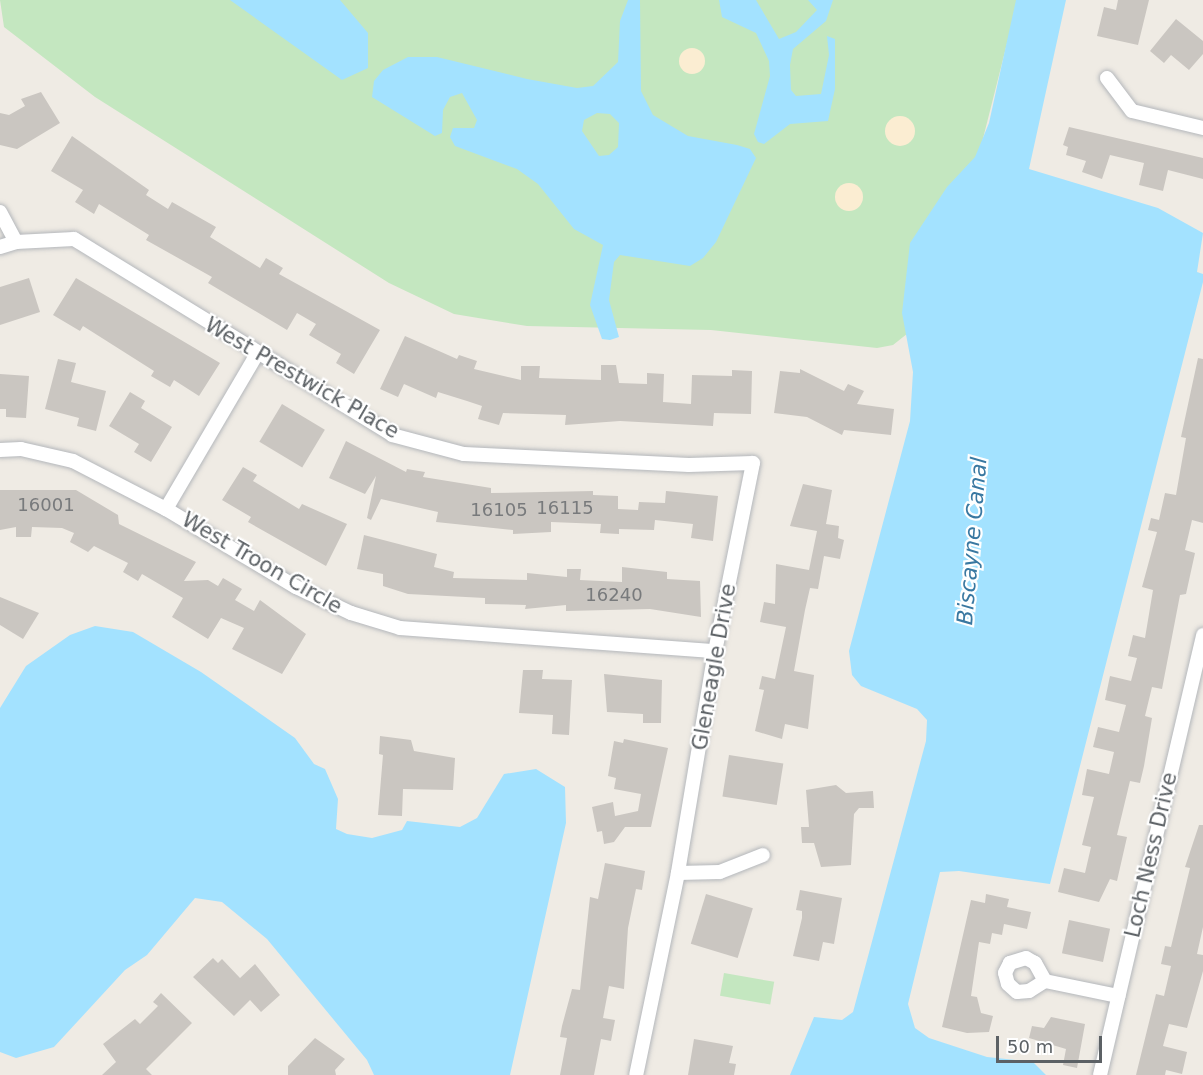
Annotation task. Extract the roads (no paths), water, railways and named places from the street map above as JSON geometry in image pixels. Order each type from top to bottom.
[{"type":"street","points":[[1107,78],[1132,111],[1203,128]]},
{"type":"street","points":[[0,212],[16,242]]},
{"type":"street","name":"West Prestwick Place","points":[[0,247],[16,242],[74,239],[257,354],[392,435],[464,454],[689,465],[753,463]]},
{"type":"street","points":[[166,509],[257,354]]},
{"type":"street","name":"West Troon Circle","points":[[0,450],[21,449],[73,461],[166,509],[296,587],[351,613],[400,628],[715,651]]},
{"type":"street","name":"Gleneagle Drive","points":[[636,1075],[678,873],[715,651],[753,463]]},
{"type":"street","name":"Loch Ness Drive","points":[[1100,1075],[1203,635]]},
{"type":"street","points":[[678,873],[720,872],[763,855]]},
{"type":"street","points":[[1045,981],[1118,996]]},
{"type":"water","points":[[230,0],[340,0],[368,33],[368,68],[342,80]]},
{"type":"water","points":[[628,0],[640,0],[641,91],[653,115],[688,136],[750,149],[756,158],[716,242],[703,258],[690,266],[620,255],[614,262],[609,300],[619,337],[610,340],[602,339],[590,305],[603,245],[574,229],[538,184],[517,169],[455,146],[450,137],[453,128],[474,128],[477,120],[462,93],[450,97],[443,110],[442,133],[435,136],[372,97],[374,81],[383,70],[408,57],[437,57],[527,79],[577,88],[593,86],[618,62],[620,21]],"holes":[[[597,113],[610,114],[619,123],[618,147],[609,155],[599,156],[582,131],[584,120]]]},
{"type":"water","points":[[719,0],[756,0],[779,39],[796,32],[817,10],[808,0],[833,0],[826,21],[793,49],[790,65],[791,90],[796,96],[821,94],[829,55],[827,36],[835,39],[835,89],[828,121],[790,124],[764,144],[758,142],[754,134],[770,76],[769,61],[756,33],[722,17]]},
{"type":"water","name":"Biscayne Canal","points":[[1016,0],[1066,0],[1029,169],[1158,208],[1203,233],[1197,272],[1203,274],[1203,282],[1050,884],[959,871],[940,872],[908,1004],[915,1028],[929,1038],[987,1057],[1033,1062],[1046,1075],[790,1075],[814,1017],[842,1020],[853,1012],[926,741],[927,720],[917,709],[861,686],[852,675],[849,651],[910,421],[913,372],[902,313],[910,243],[947,187],[975,157],[989,123]]},
{"type":"water","points":[[95,626],[133,632],[201,672],[295,738],[314,764],[325,769],[338,799],[336,829],[347,834],[372,838],[402,830],[407,821],[460,827],[477,818],[504,774],[536,769],[565,787],[566,823],[510,1075],[374,1075],[367,1060],[267,939],[222,902],[195,898],[147,955],[125,970],[54,1047],[16,1058],[0,1052],[0,708],[26,666],[70,635]]}]
